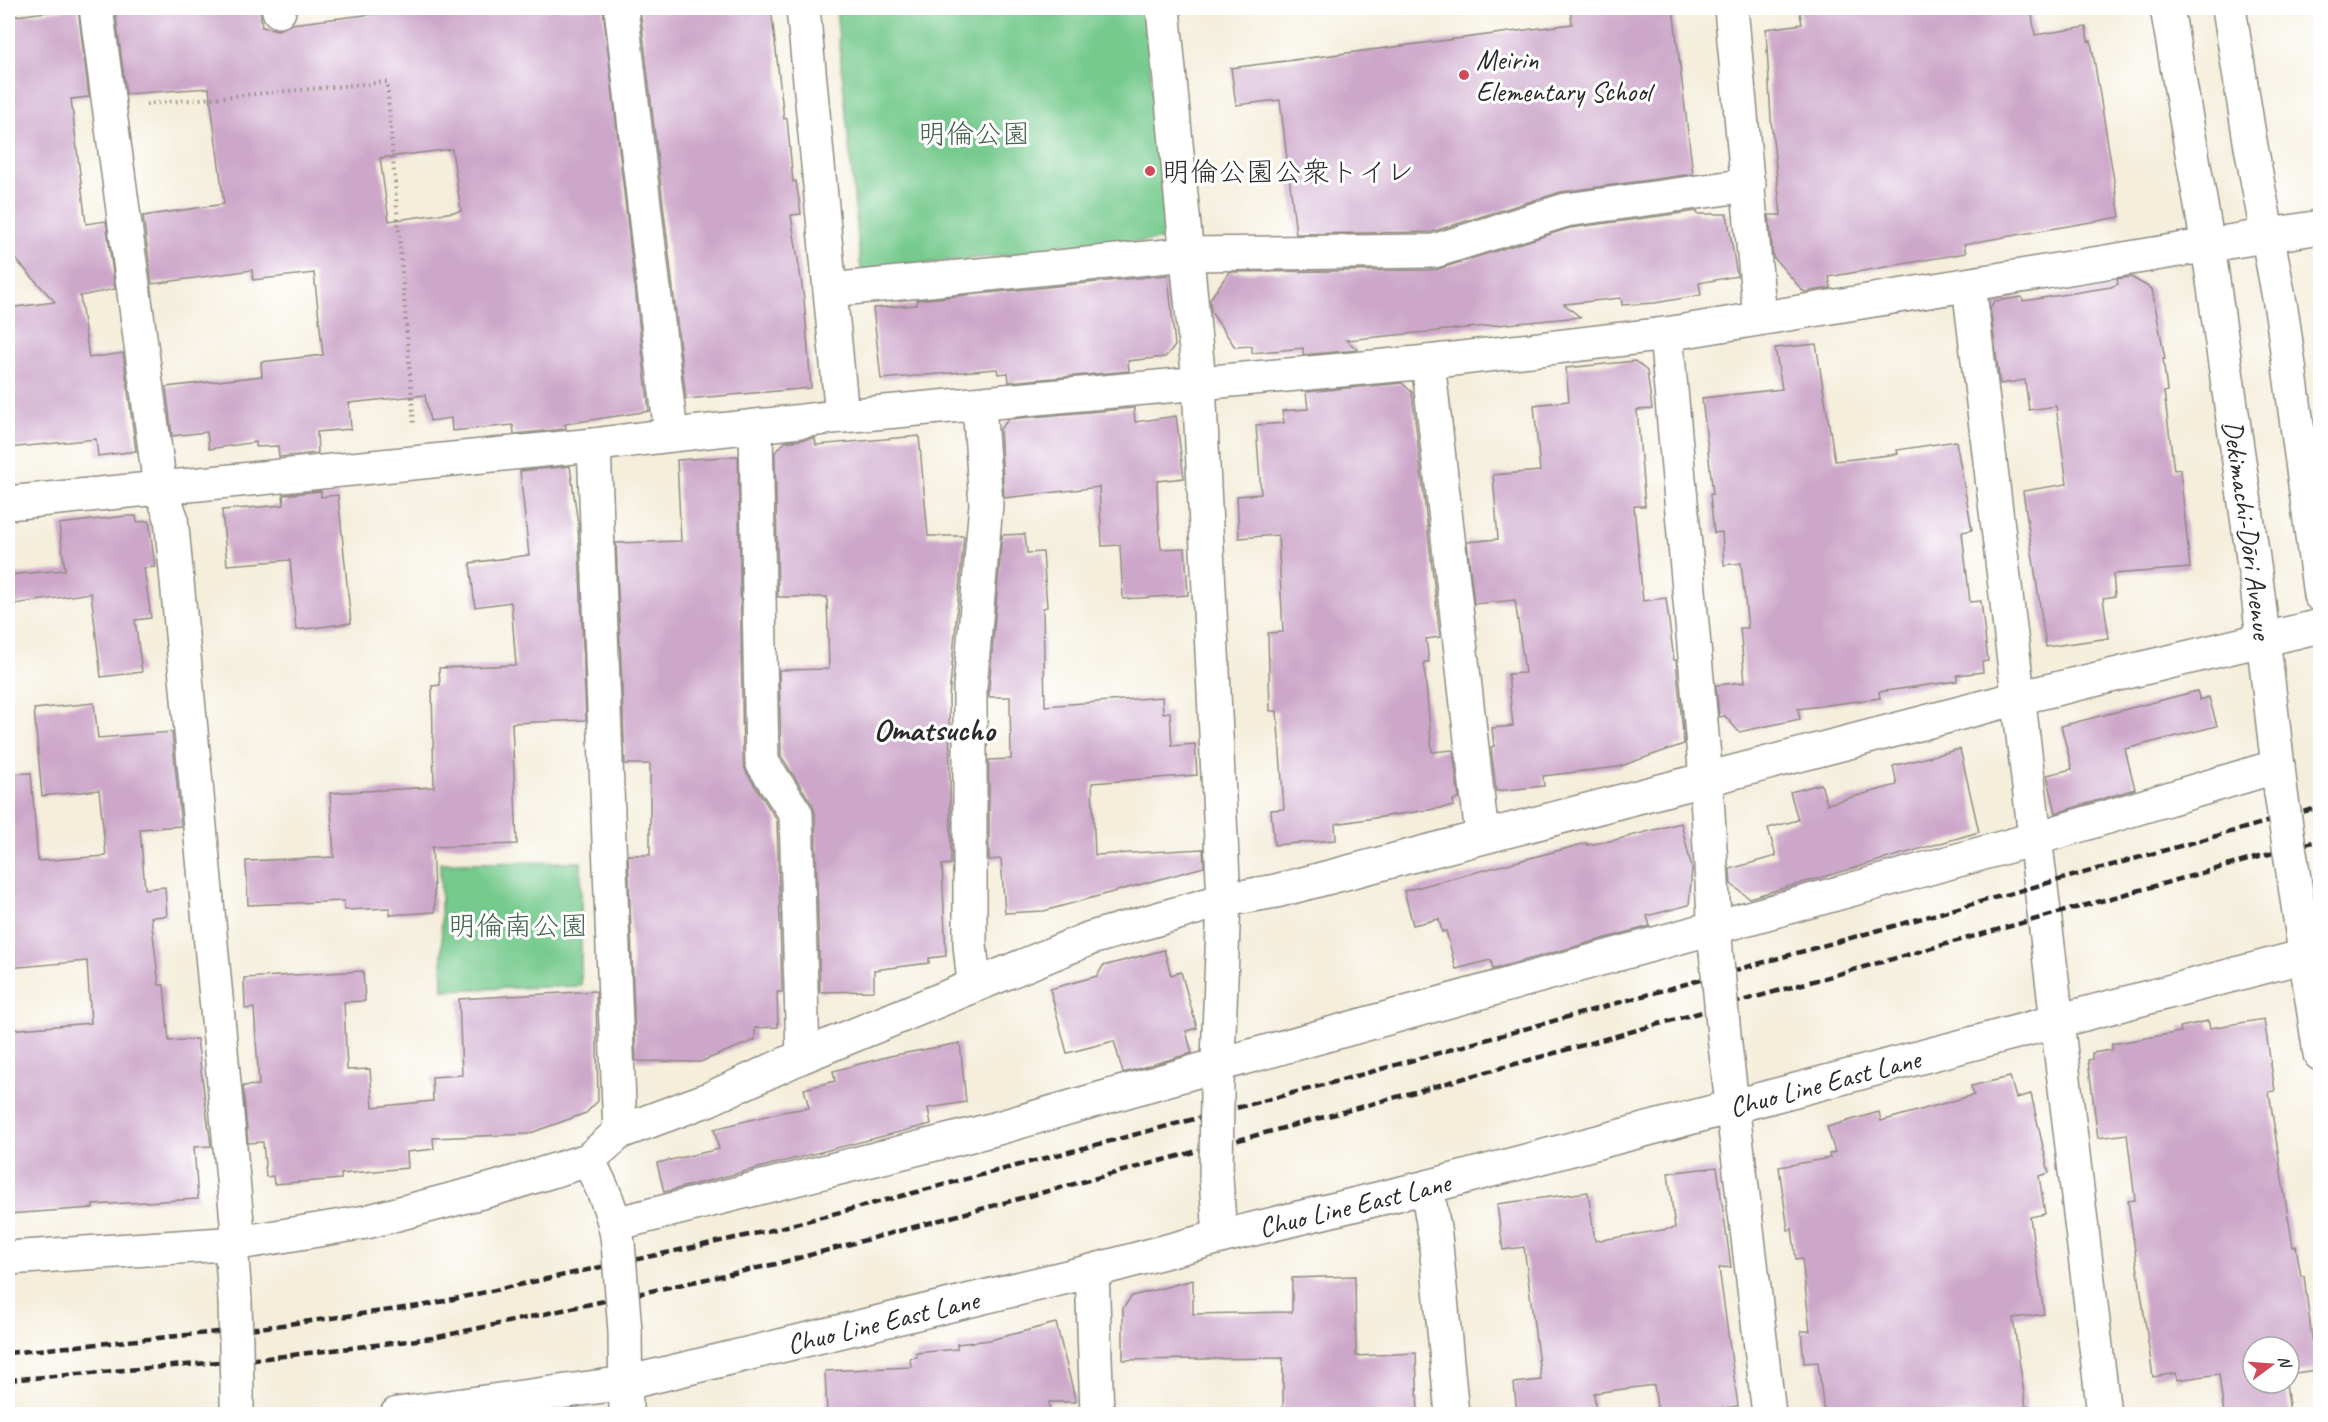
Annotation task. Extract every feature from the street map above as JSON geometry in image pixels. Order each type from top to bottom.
[{"type":"street","points":[[96,8],[160,487],[171,517],[235,1243],[237,1404]]},
{"type":"street","points":[[621,8],[670,434]]},
{"type":"street","points":[[803,8],[842,416]]},
{"type":"street","points":[[1163,8],[1199,382],[1224,900],[1217,1078],[1216,1178],[1220,1237]]},
{"type":"street","points":[[1731,8],[1760,318]]},
{"type":"street","name":"Dekimachi-Dōri Avenue","points":[[2167,8],[2208,246],[2264,638],[2279,779],[2320,1054]]},
{"type":"street","points":[[2229,8],[2282,314],[2320,595]]},
{"type":"street","points":[[830,290],[1187,254],[1434,251],[1566,210],[1749,185]]},
{"type":"street","points":[[8,503],[594,445],[670,434],[756,428],[842,416],[1428,362],[1666,334],[2320,227]]},
{"type":"street","points":[[1969,285],[2048,941],[2055,1022],[2104,1414]]},
{"type":"street","points":[[1666,334],[1706,779],[1725,1046],[1734,1106],[1769,1414]]},
{"type":"street","points":[[1428,362],[1482,836]]},
{"type":"street","points":[[975,983],[970,945],[970,687],[986,504],[980,404]]},
{"type":"street","points":[[756,428],[762,762],[796,814],[803,1056]]},
{"type":"street","points":[[594,445],[620,1132]]},
{"type":"street","points":[[8,1258],[235,1243],[366,1222],[493,1189],[588,1160],[620,1132],[709,1099],[803,1056],[975,983],[1090,938],[1224,900],[1276,891],[2018,698],[2320,626]]},
{"type":"street","points":[[616,1233],[991,1130],[1217,1078],[1716,940],[2034,839],[2279,779]]},
{"type":"street","name":"Chuo Line East Lane","points":[[397,1414],[626,1399],[1220,1237],[1428,1187],[2305,956]]},
{"type":"street","points":[[588,1160],[602,1186],[616,1233],[625,1331],[626,1399]]},
{"type":"street","points":[[1428,1187],[1435,1235],[1452,1414]]},
{"type":"street","points":[[1092,1271],[1097,1414]]},
{"type":"path","points":[[8,11],[31,8]]},
{"type":"path","points":[[110,108],[387,82],[417,462]]},
{"type":"green space","name":"明倫公園","points":[[836,8],[1144,8],[1167,239],[861,270]]},
{"type":"green space","name":"明倫南公園","points":[[581,862],[581,986],[443,990],[440,863]]},
{"type":"building","points":[[78,8],[89,97],[71,99],[86,224],[106,221],[115,289],[80,296],[89,358],[123,353],[136,451],[98,456],[96,439],[8,448],[8,308],[55,302],[8,251],[8,17]]},
{"type":"building","points":[[115,8],[260,8],[262,27],[278,30],[291,24],[422,8],[603,8],[649,411],[565,424],[566,429],[514,434],[513,425],[452,431],[451,418],[430,421],[425,395],[349,403],[351,429],[317,432],[318,453],[279,457],[278,446],[256,447],[256,442],[209,449],[207,432],[172,436],[166,387],[262,376],[261,362],[323,355],[314,273],[253,280],[252,270],[152,284],[143,216],[224,204],[209,88],[126,94]],"holes":[[[452,149],[461,211],[389,221],[380,158]]]},
{"type":"building","points":[[640,8],[771,8],[784,119],[787,118],[793,182],[796,181],[801,214],[791,215],[804,299],[811,388],[686,399]]},
{"type":"building","name":"Meirin Elementary School","points":[[1570,8],[1673,8],[1693,174],[1561,192],[1431,232],[1296,234],[1280,100],[1236,105],[1231,68],[1572,24]]},
{"type":"building","points":[[1799,8],[2031,8],[2035,35],[2086,27],[2088,41],[2091,41],[2120,217],[1964,244],[1966,253],[1829,277],[1831,288],[1804,292],[1773,257],[1769,215],[1781,215],[1771,120],[1766,29],[1802,24]]},
{"type":"building","points":[[1697,211],[1697,214],[1727,214],[1737,276],[1699,283],[1701,295],[1655,303],[1622,305],[1621,298],[1564,304],[1580,317],[1346,340],[1358,350],[1303,355],[1303,348],[1252,353],[1252,346],[1235,347],[1211,312],[1210,299],[1229,272],[1435,270],[1570,228]]},
{"type":"building","points":[[1168,275],[1175,346],[1165,357],[1128,361],[1129,371],[1009,382],[1008,373],[998,374],[997,369],[881,379],[873,308],[917,305],[917,300]]},
{"type":"building","points":[[2131,277],[2152,289],[2165,359],[2163,359],[2167,391],[2164,392],[2174,470],[2180,469],[2190,568],[2113,574],[2115,596],[2103,598],[2109,638],[2046,647],[2023,491],[2067,484],[2056,406],[2029,410],[2025,380],[2000,384],[1990,307],[1995,301],[2022,297],[2023,301],[2111,287],[2118,284],[2117,279]]},
{"type":"building","points":[[1816,344],[1835,461],[1898,454],[1897,450],[1956,441],[1972,530],[1962,532],[1970,602],[1981,601],[1988,661],[1982,662],[1983,672],[1957,675],[1957,681],[1879,692],[1880,698],[1798,709],[1800,719],[1739,732],[1725,716],[1719,717],[1716,685],[1745,682],[1740,628],[1748,628],[1741,563],[1724,565],[1722,532],[1714,533],[1710,494],[1713,494],[1702,398],[1782,389],[1775,348]]},
{"type":"building","points":[[1635,361],[1647,371],[1652,409],[1637,410],[1645,506],[1634,506],[1643,601],[1666,598],[1674,660],[1676,660],[1684,744],[1618,767],[1543,776],[1544,786],[1496,791],[1491,747],[1494,746],[1492,728],[1513,726],[1508,674],[1525,673],[1515,600],[1474,604],[1467,542],[1498,539],[1493,475],[1540,471],[1534,405],[1569,401],[1566,368]]},
{"type":"building","points":[[1402,383],[1412,392],[1440,637],[1426,639],[1429,662],[1424,662],[1432,752],[1453,750],[1459,799],[1453,800],[1454,806],[1335,824],[1336,840],[1274,845],[1271,810],[1284,809],[1277,711],[1270,711],[1268,633],[1283,632],[1278,535],[1239,538],[1237,496],[1261,494],[1256,425],[1284,423],[1282,411],[1308,409],[1306,392]]},
{"type":"building","points":[[1134,408],[1135,422],[1176,416],[1184,478],[1157,481],[1158,515],[1161,549],[1185,548],[1188,595],[1123,599],[1120,545],[1102,546],[1099,487],[1004,498],[1000,429],[1009,419]]},
{"type":"building","points":[[919,436],[928,536],[964,536],[949,698],[951,864],[942,865],[946,956],[929,958],[929,963],[874,970],[874,991],[820,992],[815,813],[812,804],[781,756],[779,670],[829,669],[827,597],[778,597],[775,452],[785,442],[815,438],[816,445]]},
{"type":"building","points":[[738,456],[743,762],[746,772],[777,820],[782,992],[777,992],[778,1027],[755,1028],[755,1040],[700,1062],[636,1061],[628,855],[650,855],[650,764],[625,764],[616,543],[681,541],[677,460]]},
{"type":"building","points":[[570,466],[578,524],[586,720],[512,723],[517,844],[432,847],[435,912],[390,915],[390,908],[344,910],[344,901],[248,905],[246,861],[334,857],[330,793],[434,787],[432,686],[440,685],[439,668],[516,665],[511,602],[475,607],[470,563],[529,555],[520,471]]},
{"type":"building","points":[[321,491],[321,497],[338,495],[351,623],[296,630],[290,560],[227,565],[222,510],[284,505],[283,495]]},
{"type":"building","points":[[136,516],[137,522],[149,521],[155,567],[144,568],[151,618],[135,620],[142,672],[101,677],[91,593],[8,605],[8,575],[65,570],[59,524]]},
{"type":"building","points":[[1025,534],[1027,553],[1043,552],[1047,607],[1043,608],[1045,706],[1162,697],[1163,713],[1170,712],[1172,746],[1195,744],[1197,775],[1092,783],[1095,855],[1203,849],[1204,867],[1044,911],[1005,913],[1001,859],[989,860],[989,760],[1011,759],[1010,697],[989,697],[989,688],[1002,535]]},
{"type":"building","points":[[2197,691],[2200,700],[2209,697],[2217,726],[2125,749],[2135,789],[2056,813],[2047,775],[2072,769],[2061,726]]},
{"type":"building","points":[[94,703],[98,738],[172,732],[181,826],[140,829],[145,889],[165,887],[167,916],[151,917],[159,985],[164,985],[169,1041],[197,1039],[211,1146],[194,1147],[198,1199],[93,1205],[93,1208],[8,1214],[8,1030],[91,1023],[87,961],[8,968],[8,774],[31,773],[38,861],[106,856],[99,790],[42,796],[34,709]]},
{"type":"building","points":[[1960,749],[1979,832],[1749,898],[1731,884],[1730,869],[1776,856],[1768,828],[1798,820],[1790,792],[1821,784],[1827,804],[1897,785],[1893,766]]},
{"type":"building","points":[[1681,823],[1692,869],[1689,905],[1647,916],[1650,926],[1493,969],[1491,960],[1456,969],[1446,931],[1442,932],[1439,919],[1413,925],[1404,891],[1587,843],[1587,845],[1615,840]]},
{"type":"building","points":[[1164,950],[1171,975],[1181,972],[1197,1028],[1186,1031],[1192,1053],[1123,1073],[1114,1041],[1067,1053],[1050,989],[1097,976],[1103,966]]},
{"type":"building","points":[[363,971],[365,1001],[344,1002],[347,1070],[370,1069],[373,1107],[433,1101],[432,1077],[462,1075],[459,999],[596,991],[598,1101],[586,1113],[528,1134],[433,1138],[434,1149],[407,1152],[408,1168],[341,1174],[341,1179],[274,1184],[273,1176],[266,1177],[263,1142],[248,1143],[243,1086],[259,1085],[254,1008],[245,1009],[244,978]]},
{"type":"building","points":[[2264,1019],[2275,1091],[2269,1092],[2293,1247],[2296,1246],[2301,1276],[2304,1276],[2316,1370],[2301,1372],[2301,1335],[2241,1335],[2241,1395],[2288,1395],[2290,1414],[2224,1414],[2219,1374],[2177,1380],[2176,1373],[2153,1377],[2128,1201],[2135,1200],[2127,1134],[2098,1138],[2088,1060],[2092,1059],[2092,1053],[2112,1050],[2112,1044],[2181,1032],[2180,1027],[2208,1021],[2210,1028]]},
{"type":"building","points":[[960,1043],[966,1102],[928,1108],[931,1124],[664,1192],[657,1163],[719,1149],[714,1129],[782,1112],[809,1108],[804,1089],[835,1081],[833,1071],[890,1056]]},
{"type":"building","points":[[2010,1077],[2016,1098],[2031,1094],[2049,1173],[2039,1176],[2045,1214],[2030,1217],[2044,1314],[2013,1318],[2027,1414],[1824,1414],[1818,1362],[1804,1363],[1801,1331],[1810,1331],[1802,1258],[1796,1259],[1792,1229],[1788,1230],[1779,1167],[1830,1158],[1829,1154],[1835,1152],[1827,1127],[1879,1112],[1881,1121],[1974,1095],[1971,1086]]},
{"type":"building","points":[[1717,1167],[1731,1267],[1719,1268],[1738,1406],[1684,1414],[1658,1414],[1654,1385],[1594,1393],[1596,1414],[1517,1414],[1514,1383],[1541,1380],[1524,1247],[1503,1250],[1497,1204],[1588,1192],[1595,1241],[1675,1228],[1668,1173]]},
{"type":"building","points":[[1355,1276],[1356,1356],[1416,1353],[1418,1414],[1283,1414],[1283,1358],[1123,1360],[1123,1308],[1132,1296],[1193,1280],[1193,1314],[1292,1312],[1292,1278]]},
{"type":"building","points":[[1056,1323],[1076,1402],[1049,1402],[1050,1414],[827,1414],[825,1371],[911,1367],[910,1358],[917,1357],[916,1353],[957,1349],[957,1344],[990,1340]]},
{"type":"railway","points":[[8,1353],[267,1327],[426,1305],[772,1230],[1331,1083],[2320,807]]},
{"type":"railway","points":[[8,1380],[267,1358],[433,1338],[776,1264],[1339,1113],[2320,840]]},
{"type":"place","name":"Meirin Elementary School","points":[[1464,75]]},
{"type":"place","name":"明倫公園公衆トイレ","points":[[1150,171]]},
{"type":"district","name":"Omatsucho","points":[[934,729]]}]
